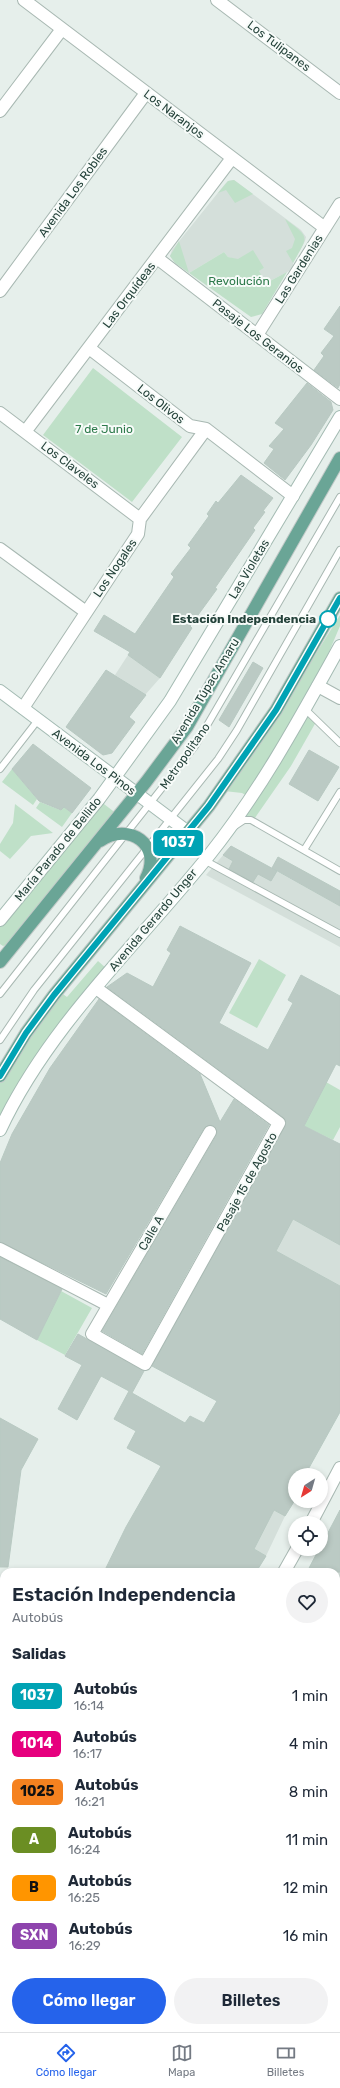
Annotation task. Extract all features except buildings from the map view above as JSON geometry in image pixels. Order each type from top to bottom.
[{"type":"main road","name":"Avenida Túpac Amaru","points":[[1,957],[137,794],[186,727],[340,458]]},
{"type":"main road","points":[[0,1076],[26,1033],[137,892],[188,832],[276,710],[340,598]]},
{"type":"main road","points":[[322,631],[340,606]]},
{"type":"main road","points":[[94,847],[111,835],[128,833],[140,839],[148,848],[150,857],[149,873],[137,892]]},
{"type":"street","name":"Los Naranjos","points":[[24,0],[324,228]]},
{"type":"street","name":"Los Tulipanes","points":[[217,0],[340,93]]},
{"type":"street","points":[[0,111],[62,29]]},
{"type":"street","name":"Avenida Los Robles","points":[[0,291],[146,93]]},
{"type":"street","name":"Las Orquídeas","points":[[26,432],[232,158]]},
{"type":"street","name":"Las Gardenias","points":[[257,335],[340,204]]},
{"type":"street","name":"Pasaje Los Geranios","points":[[157,258],[340,399]]},
{"type":"street","name":"Los Olivos","points":[[89,348],[190,426],[206,428],[293,496]]},
{"type":"street","name":"Los Claveles","points":[[0,412],[140,519]]},
{"type":"street","name":"Las Violetas","points":[[114,777],[170,701],[340,417]]},
{"type":"street","name":"Los Nogales","points":[[22,708],[138,534],[140,519],[206,428]]},
{"type":"street","points":[[0,549],[86,612]]},
{"type":"street","name":"Avenida Gerardo Unger","points":[[0,1130],[32,1070],[96,988],[204,860],[249,801],[305,709],[340,646]]},
{"type":"street","points":[[318,686],[340,698]]},
{"type":"street","name":"Avenida Los Pinos","points":[[0,691],[188,832]]},
{"type":"street","name":"María Parado de Bellido","points":[[0,920],[114,777]]},
{"type":"street","name":"Pasaje 15 de Agosto","points":[[92,1334],[145,1364],[279,1123],[96,988]]},
{"type":"street","name":"Calle A","points":[[92,1334],[210,1132]]},
{"type":"street","points":[[0,1249],[108,1305]]},
{"type":"street","points":[[315,1516],[340,1468]]},
{"type":"street","points":[[286,1568],[293,1556]]},
{"type":"lane","name":"Metropolitano","points":[[0,994],[15,973],[151,804],[197,743],[340,497]]},
{"type":"lane","points":[[0,1040],[34,990],[218,759],[238,730],[340,550]]},
{"type":"lane","points":[[305,709],[340,743]]},
{"type":"lane","points":[[0,769],[38,720]]},
{"type":"lane","points":[[304,850],[340,792]]},
{"type":"lane","points":[[228,830],[244,820],[252,820],[340,871]]},
{"type":"lane","points":[[204,860],[340,934]]},
{"type":"shaded area","points":[[234,180],[301,230],[306,237],[293,263],[293,269],[270,281],[264,280],[258,271],[264,268],[228,257],[224,252],[189,273],[175,263],[170,256],[172,250],[225,184],[228,181]]},
{"type":"shaded area","points":[[128,655],[160,678],[145,695],[115,675]]},
{"type":"shaded area","points":[[231,846],[340,906],[340,947],[206,875]]},
{"type":"shaded area","points":[[293,1219],[340,1245],[340,1286],[276,1251]]},
{"type":"shaded area","points":[[224,1482],[285,1516],[266,1556],[254,1549]]},
{"type":"shaded area","points":[[328,1541],[340,1547],[340,1568],[309,1568],[315,1556],[328,1556]]},
{"type":"green space","points":[[234,180],[253,194],[235,203],[226,190],[218,193],[228,181]]},
{"type":"green space","points":[[285,219],[303,234],[304,238],[302,247],[293,263],[286,251],[292,248],[295,239]]},
{"type":"green space","points":[[179,241],[189,273],[175,263],[170,256]]},
{"type":"green space","name":"Revolución","points":[[253,250],[264,268],[259,271],[264,280],[270,281],[287,272],[262,314],[251,317],[189,273],[224,252],[228,257],[238,259]]},
{"type":"green space","name":"7 de Junio","points":[[93,368],[182,437],[132,502],[43,435]]},
{"type":"green space","points":[[340,615],[340,626],[315,685],[249,797],[242,793],[224,791],[281,710]]},
{"type":"green space","points":[[305,712],[316,722],[291,766],[252,822],[233,827]]},
{"type":"green space","points":[[12,769],[37,799],[33,805],[2,782]]},
{"type":"green space","points":[[100,801],[117,814],[12,943],[3,946],[0,944],[0,923]]},
{"type":"green space","points":[[40,802],[60,810],[64,807],[72,813],[62,827],[36,808]]},
{"type":"green space","points":[[15,804],[53,833],[31,836],[10,859],[0,851],[0,844],[13,823]]},
{"type":"green space","points":[[259,959],[286,975],[257,1028],[229,1013]]},
{"type":"green space","points":[[98,961],[107,969],[0,1124],[0,1081],[60,992],[67,997]]},
{"type":"green space","points":[[326,1082],[340,1090],[340,1127],[333,1140],[304,1126]]},
{"type":"green space","points":[[61,1291],[92,1308],[65,1355],[37,1340]]},
{"type":"bus line","name":"1037","points":[[0,1076],[10,1056],[54,995],[209,806],[276,710],[340,598]]},
{"type":"place","name":"Estación Independencia","points":[[328,619]]}]
